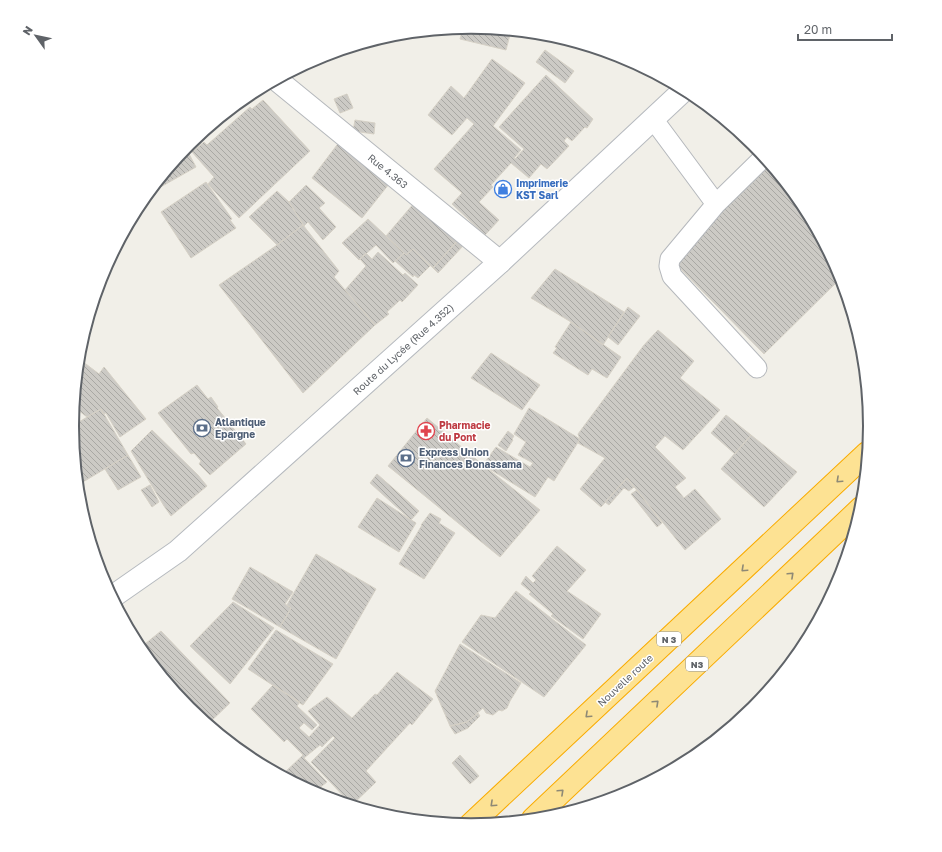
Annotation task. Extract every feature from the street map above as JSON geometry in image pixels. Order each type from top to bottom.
[{"type":"highway","name":"Nouvelle route","points":[[478,818],[862,458]]},
{"type":"highway","name":"N3","points":[[541,811],[852,516]]},
{"type":"main road","name":"Rue 4.363","points":[[281,84],[500,262]]},
{"type":"main road","name":"Route du Lycée (Rue 4.352)","points":[[117,594],[178,551],[500,262],[679,94]]},
{"type":"lane","points":[[653,119],[716,204]]},
{"type":"lane","points":[[757,368],[672,276],[669,266],[670,259],[716,204],[760,161]]},
{"type":"building","points":[[461,34],[510,36],[506,50],[460,39]]},
{"type":"building","points":[[545,50],[574,71],[565,83],[536,62]]},
{"type":"building","points":[[492,59],[525,83],[493,126],[521,150],[514,158],[515,159],[524,149],[499,127],[546,75],[593,119],[587,128],[585,127],[572,141],[567,137],[564,141],[569,146],[547,169],[541,164],[529,178],[511,163],[491,185],[493,187],[479,202],[499,220],[485,235],[452,204],[462,193],[434,169],[474,124],[467,118],[452,135],[428,115],[451,86],[464,98]]},
{"type":"building","points":[[347,94],[353,108],[340,113],[334,99]]},
{"type":"building","points":[[263,100],[310,151],[239,218],[208,184],[214,177],[192,152],[204,142],[207,145],[250,107],[252,109]]},
{"type":"building","points":[[355,120],[375,123],[374,134],[353,131]]},
{"type":"building","points":[[340,141],[389,184],[362,218],[312,178]]},
{"type":"building","points":[[189,154],[196,167],[160,188]]},
{"type":"building","points":[[762,163],[782,187],[797,208],[823,253],[836,283],[764,354],[668,256]]},
{"type":"building","points":[[206,182],[232,219],[230,220],[236,228],[191,258],[161,212]]},
{"type":"building","points":[[306,185],[325,203],[319,208],[336,227],[323,240],[308,222],[304,226],[289,202]]},
{"type":"building","points":[[277,191],[289,202],[303,225],[277,245],[249,217]]},
{"type":"building","points":[[415,202],[458,240],[433,268],[413,249],[406,255],[386,236]]},
{"type":"building","points":[[368,219],[404,253],[393,263],[376,245],[359,260],[342,243]]},
{"type":"building","points":[[303,225],[339,271],[334,277],[375,325],[303,393],[219,285]]},
{"type":"building","points":[[458,240],[463,246],[438,273],[433,268]]},
{"type":"building","points":[[413,249],[430,266],[418,278],[414,275],[413,277],[395,261],[404,253],[406,255]]},
{"type":"building","points":[[378,252],[403,275],[405,273],[418,285],[402,302],[400,300],[387,312],[389,314],[375,325],[345,290],[366,266],[360,259],[366,253],[372,259]]},
{"type":"building","points":[[555,269],[624,312],[603,345],[571,322],[531,298]]},
{"type":"building","points":[[628,307],[640,316],[618,345],[608,337]]},
{"type":"building","points":[[571,322],[621,357],[607,378],[592,369],[588,375],[553,353],[557,348],[555,347]]},
{"type":"building","points":[[658,330],[694,361],[680,378],[720,410],[683,450],[665,436],[655,447],[686,478],[675,487],[684,498],[695,489],[721,519],[685,550],[627,478],[601,507],[580,489],[605,458],[578,443],[580,439],[578,434],[644,345]]},
{"type":"building","points":[[491,353],[540,385],[522,410],[471,378]]},
{"type":"building","points":[[84,363],[99,374],[104,367],[146,419],[120,437],[106,413],[103,414],[101,409],[87,417],[80,411],[82,375]]},
{"type":"building","name":"Atlantique Epargne","points":[[197,385],[208,399],[211,397],[218,407],[217,408],[246,444],[210,475],[199,464],[201,461],[194,453],[191,454],[158,413]]},
{"type":"building","points":[[529,408],[580,439],[554,481],[548,477],[535,497],[483,465],[496,447],[530,467],[533,463],[518,455],[526,442],[514,434]]},
{"type":"building","points":[[101,409],[128,455],[83,482],[80,452],[79,422]]},
{"type":"building","points":[[726,415],[751,435],[735,454],[711,433]]},
{"type":"building","points":[[427,418],[540,510],[500,557],[388,466]]},
{"type":"building","points":[[152,430],[198,475],[207,486],[171,516],[131,451]]},
{"type":"building","points":[[508,431],[514,436],[506,451],[498,445]]},
{"type":"building","points":[[751,435],[797,472],[764,507],[721,469]]},
{"type":"building","points":[[128,455],[141,477],[118,490],[105,469]]},
{"type":"building","points":[[377,474],[419,511],[411,520],[370,483]]},
{"type":"building","points":[[627,478],[634,487],[629,491],[624,488],[609,505],[605,502]]},
{"type":"building","points":[[150,485],[159,502],[152,507],[141,490]]},
{"type":"building","points":[[637,490],[662,523],[657,527],[631,494]]},
{"type":"building","points":[[377,498],[416,523],[399,552],[358,527]]},
{"type":"building","points":[[430,513],[441,519],[439,523],[455,533],[424,579],[399,564],[421,525]]},
{"type":"building","points":[[557,546],[586,570],[567,591],[601,614],[583,639],[551,616],[553,614],[529,594],[531,592],[521,584],[526,576],[533,583],[536,580],[532,576]]},
{"type":"building","points":[[316,554],[376,589],[336,659],[280,627],[291,608],[287,605]]},
{"type":"building","points":[[250,567],[293,592],[285,604],[291,608],[280,627],[232,599]]},
{"type":"building","points":[[516,591],[586,645],[544,697],[462,642],[481,615],[495,618]]},
{"type":"building","points":[[233,602],[274,628],[230,684],[190,646]]},
{"type":"building","points":[[276,630],[333,664],[303,705],[248,669]]},
{"type":"building","points":[[161,631],[230,703],[212,720],[176,684],[145,644]]},
{"type":"building","points":[[460,644],[521,683],[507,708],[502,711],[499,710],[493,715],[486,713],[483,708],[467,722],[450,726],[435,691]]},
{"type":"building","points":[[397,672],[433,699],[412,725],[410,723],[366,771],[376,782],[357,801],[344,797],[311,762],[335,738],[333,736],[322,747],[320,745],[304,758],[327,782],[320,788],[286,771],[303,755],[287,739],[284,742],[251,709],[273,685],[300,702],[297,706],[317,725],[312,730],[304,723],[299,728],[309,737],[320,725],[308,711],[327,697],[352,718],[375,694],[377,695]]},
{"type":"building","points":[[478,713],[480,716],[468,728],[455,734],[450,726],[467,722]]},
{"type":"building","points":[[460,755],[479,776],[470,784],[452,763]]},
{"type":"place","name":"Imprimerie KST Sarl","points":[[503,189]]},
{"type":"place","name":"Atlantique Epargne","points":[[202,428]]},
{"type":"place","name":"Pharmacie du Pont","points":[[426,431]]},
{"type":"place","name":"Express Union Finances Bonassama","points":[[406,458]]}]
